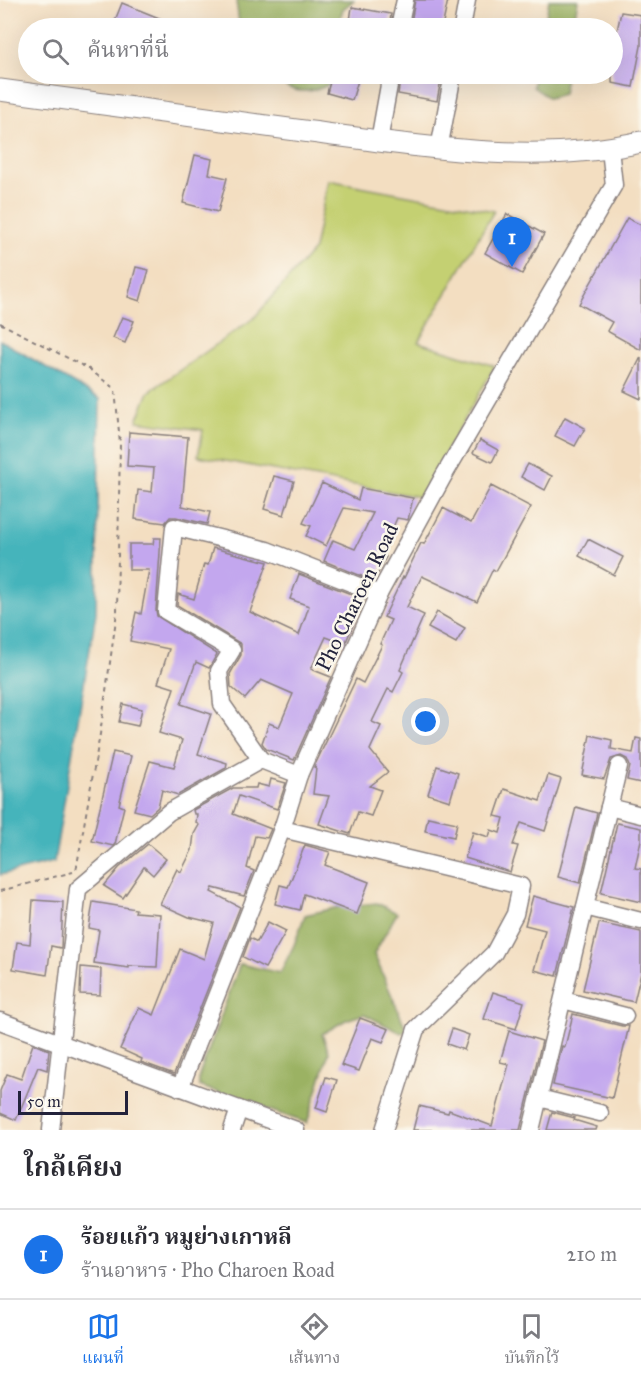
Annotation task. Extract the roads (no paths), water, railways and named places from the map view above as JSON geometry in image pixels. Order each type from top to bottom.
[{"type":"main road","points":[[0,90],[439,149],[544,153],[610,149],[641,142]]},
{"type":"street","points":[[401,18],[405,0]]},
{"type":"street","points":[[464,18],[467,0]]},
{"type":"street","points":[[379,141],[389,84]]},
{"type":"street","points":[[439,149],[451,84]]},
{"type":"street","name":"Pho Charoen Road","points":[[180,1088],[282,829],[300,776],[379,594],[442,477],[614,184],[610,149]]},
{"type":"street","points":[[300,776],[261,760],[222,704],[219,670],[232,650],[166,611],[174,527],[267,550],[379,594]]},
{"type":"street","points":[[51,1130],[78,889],[169,812],[261,760]]},
{"type":"street","points":[[531,1130],[619,766]]},
{"type":"street","points":[[609,807],[641,815]]},
{"type":"street","points":[[282,829],[520,886],[515,914],[494,953],[416,1029],[384,1130]]},
{"type":"street","points":[[585,906],[641,921]]},
{"type":"street","points":[[563,1000],[625,1016]]},
{"type":"street","points":[[0,1021],[296,1130]]},
{"type":"street","points":[[539,1098],[600,1113]]},
{"type":"street","points":[[232,1130],[239,1109]]},
{"type":"water","points":[[0,340],[100,399],[96,613],[54,862],[0,875]]},
{"type":"place","name":"ร้อยแก้ว หมูย่างเกาหลี","points":[[512,267]]}]
